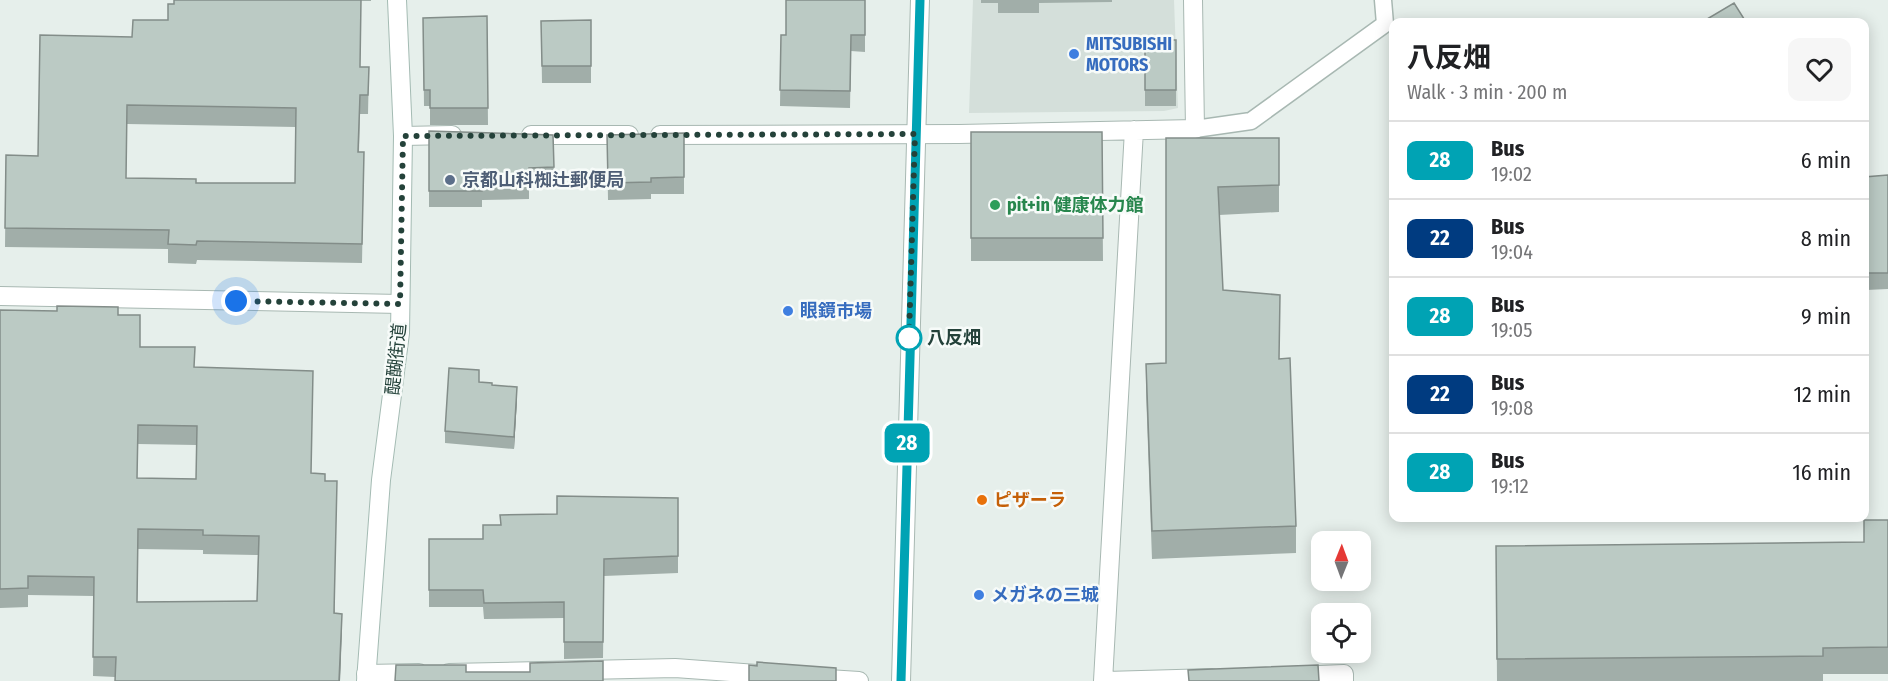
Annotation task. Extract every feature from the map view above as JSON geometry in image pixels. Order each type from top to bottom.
[{"type":"street","name":"醍醐街道","points":[[366,678],[381,480],[400,333],[403,136],[397,0]]},
{"type":"street","points":[[901,681],[920,0]]},
{"type":"street","points":[[509,135],[915,134],[1195,129],[1193,0]]},
{"type":"street","points":[[1134,130],[1105,681],[1225,678]]},
{"type":"street","points":[[403,136],[474,135]]},
{"type":"street","points":[[0,296],[400,304]]},
{"type":"street","points":[[1273,676],[1344,674],[1344,681]]},
{"type":"street","points":[[366,678],[675,675],[859,681]]},
{"type":"lane","points":[[1195,129],[1251,121],[1385,24],[1383,0]]},
{"type":"shaded area","name":"MITSUBISHI MOTORS","points":[[973,0],[1174,0],[1178,108],[1164,111],[969,113]]},
{"type":"building","points":[[174,0],[361,0],[360,67],[369,67],[368,95],[360,95],[358,152],[364,152],[362,244],[197,241],[196,245],[168,244],[169,230],[5,228],[6,155],[38,156],[40,35],[132,37],[133,20],[168,20],[168,4],[174,4]],"holes":[[[127,105],[296,108],[295,183],[196,183],[196,179],[126,178]]]},
{"type":"building","points":[[786,0],[865,0],[865,35],[851,35],[850,91],[780,90],[781,35],[786,35]]},
{"type":"building","points":[[1734,3],[1743,18],[1709,18]]},
{"type":"building","points":[[487,16],[488,108],[430,108],[430,90],[424,90],[423,18]]},
{"type":"building","points":[[591,20],[591,66],[542,66],[541,21]]},
{"type":"building","points":[[1145,40],[1176,40],[1176,90],[1145,90]]},
{"type":"building","points":[[429,131],[553,135],[554,167],[529,168],[529,183],[482,184],[482,191],[429,191]]},
{"type":"building","points":[[971,132],[1102,132],[1103,238],[971,238]]},
{"type":"building","points":[[684,133],[684,177],[651,178],[651,182],[608,183],[607,135]]},
{"type":"building","points":[[1166,138],[1279,138],[1279,185],[1218,187],[1223,290],[1280,295],[1279,359],[1290,358],[1296,526],[1152,531],[1146,364],[1166,363]]},
{"type":"building","points":[[1888,175],[1888,273],[1869,273],[1869,177]]},
{"type":"building","points":[[57,306],[118,307],[118,315],[140,315],[140,347],[195,347],[194,367],[313,371],[311,473],[325,474],[325,481],[337,481],[334,613],[342,614],[339,681],[115,681],[116,657],[93,657],[94,577],[28,576],[28,588],[0,589],[0,310],[57,311]],"holes":[[[138,425],[197,426],[196,479],[137,478]],[[138,529],[203,530],[203,535],[259,536],[257,601],[137,602]]]},
{"type":"building","points":[[449,368],[479,370],[479,382],[517,387],[514,437],[445,431]]},
{"type":"building","points":[[557,496],[678,498],[678,556],[604,559],[603,642],[564,642],[564,602],[484,603],[483,590],[429,590],[429,539],[483,539],[483,525],[501,525],[500,515],[557,514]]},
{"type":"building","points":[[1888,520],[1888,647],[1823,648],[1823,656],[1497,659],[1496,546],[1864,542],[1864,522]]},
{"type":"building","points":[[603,661],[603,681],[395,681],[396,665],[466,665],[466,672],[530,672],[530,663]]},
{"type":"building","points":[[757,662],[836,668],[836,681],[749,681],[749,665],[757,666]]},
{"type":"building","points":[[1318,665],[1319,681],[1189,681],[1188,670]]},
{"type":"bus line","name":"28","points":[[901,681],[920,0]]},
{"type":"place","name":"MITSUBISHI MOTORS","points":[[1074,54]]},
{"type":"place","name":"京都山科椥辻郵便局","points":[[450,180]]},
{"type":"place","name":"pit+in 健康体力館","points":[[995,205]]},
{"type":"place","name":"眼鏡市場","points":[[788,311]]},
{"type":"place","name":"八反畑","points":[[909,338]]},
{"type":"place","name":"ピザーラ","points":[[982,500]]},
{"type":"place","name":"メガネの三城","points":[[979,595]]},
{"type":"route","points":[[236,301],[400,304],[403,136],[915,134],[909,338]]}]
